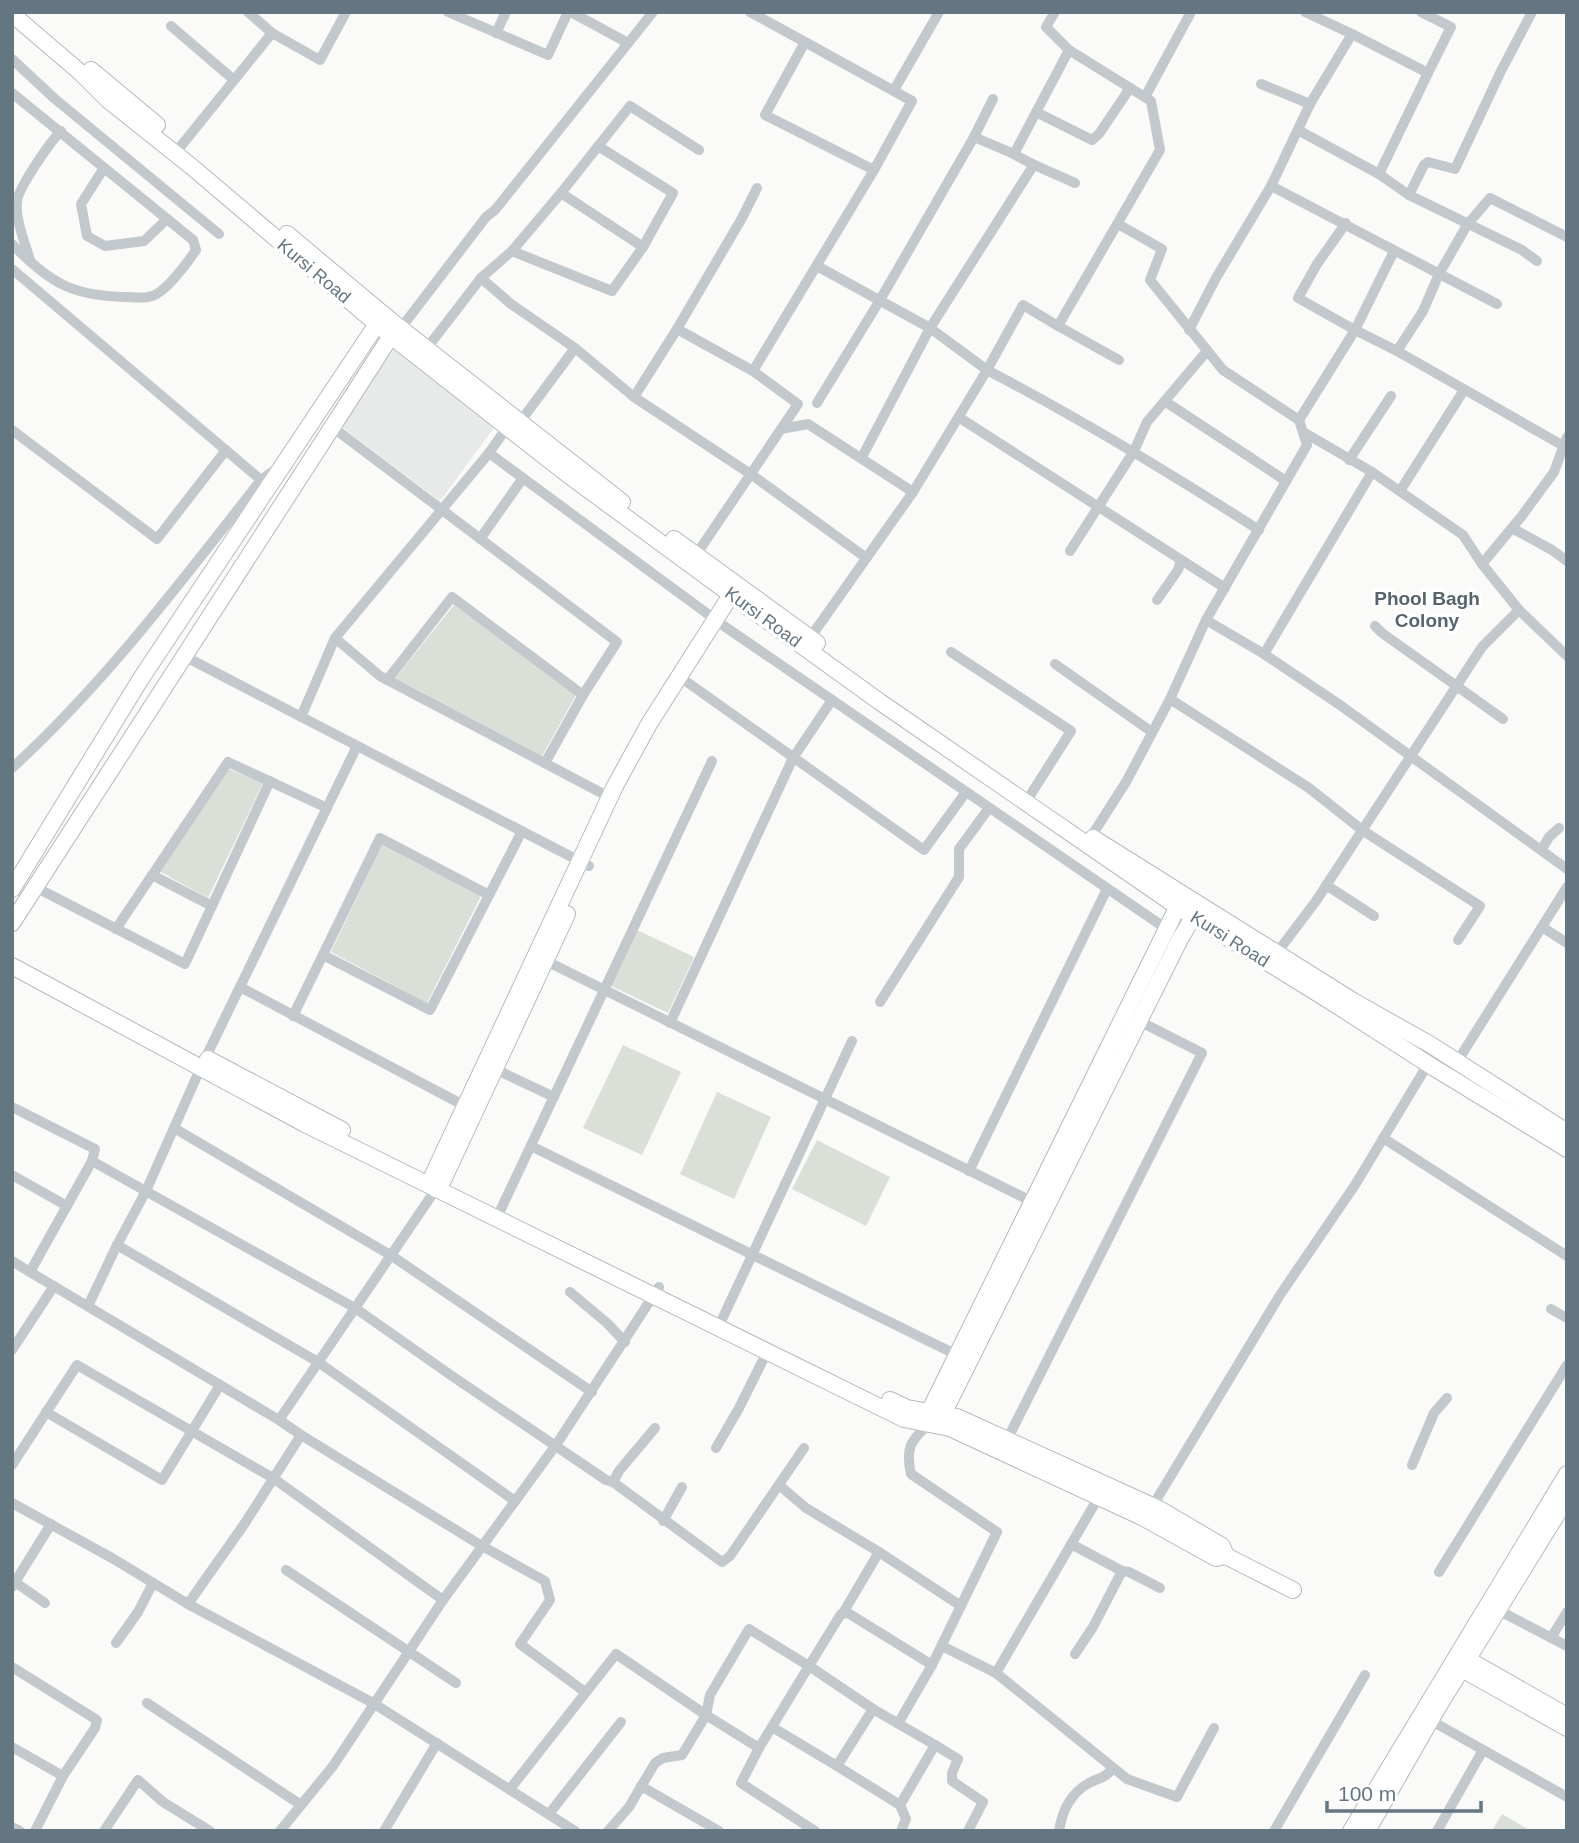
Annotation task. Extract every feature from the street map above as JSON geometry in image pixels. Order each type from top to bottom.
[{"type":"street","name":"Kursi Road","points":[[26,12],[247,207],[390,327],[514,424],[696,555],[739,593],[810,638],[1031,794],[1089,841]]},
{"type":"street","points":[[248,12],[272,33],[320,60],[346,12]]},
{"type":"street","points":[[448,12],[548,55],[570,12],[628,43]]},
{"type":"street","points":[[496,33],[506,12]]},
{"type":"street","points":[[12,889],[140,680],[284,464],[390,327],[495,210],[653,12]]},
{"type":"street","points":[[750,12],[771,17],[805,42],[912,101],[874,170],[753,371]]},
{"type":"street","points":[[894,90],[939,12]]},
{"type":"street","points":[[1055,12],[1046,27],[1069,50],[1151,101],[1160,150],[1058,326]]},
{"type":"street","points":[[1145,97],[1191,12]]},
{"type":"street","points":[[1305,12],[1428,73]]},
{"type":"street","points":[[1379,174],[1451,27],[1421,12]]},
{"type":"street","points":[[1409,195],[1428,162],[1455,169],[1532,12]]},
{"type":"street","name":"Kursi Road","points":[[12,13],[108,100],[173,143]]},
{"type":"street","points":[[170,26],[234,80]]},
{"type":"street","points":[[173,143],[234,80],[272,33]]},
{"type":"street","points":[[1189,330],[1216,278],[1271,186],[1310,104],[1352,34]]},
{"type":"street","points":[[805,42],[765,114],[874,170]]},
{"type":"street","points":[[1013,154],[1069,50]]},
{"type":"street","points":[[12,59],[55,99],[219,234]]},
{"type":"street","points":[[1261,84],[1310,104]]},
{"type":"street","points":[[1036,112],[1079,136],[1092,140],[1099,134],[1130,88]]},
{"type":"street","points":[[12,93],[193,240],[196,250],[177,275],[153,296],[119,297],[78,293],[45,275],[12,244]]},
{"type":"street","points":[[817,403],[880,300],[993,99]]},
{"type":"street","points":[[427,348],[481,278],[512,251],[630,106],[699,150]]},
{"type":"street","points":[[1298,130],[1379,174],[1409,195],[1522,250],[1537,261]]},
{"type":"street","points":[[32,264],[15,199],[48,145],[61,131]]},
{"type":"street","points":[[974,137],[1074,183]]},
{"type":"street","points":[[512,251],[612,291],[643,247],[673,193],[598,146]]},
{"type":"street","points":[[862,457],[930,328],[1033,166]]},
{"type":"street","points":[[104,168],[81,204],[87,236],[105,246],[144,241],[167,219]]},
{"type":"street","points":[[128,188],[141,169]]},
{"type":"street","points":[[1271,186],[1497,304]]},
{"type":"street","points":[[634,397],[677,329],[757,188]]},
{"type":"street","points":[[561,193],[643,247]]},
{"type":"street","points":[[1397,351],[1423,311],[1439,274],[1467,225],[1490,198],[1567,237]]},
{"type":"street","points":[[1346,223],[1317,264],[1298,298],[1565,444],[1554,472],[1482,564]]},
{"type":"street","points":[[1089,841],[1126,782],[1170,699],[1206,620],[1307,444],[1299,420],[1223,370],[1150,280],[1162,250],[1118,224]]},
{"type":"street","points":[[1299,420],[1355,330],[1394,251]]},
{"type":"street","points":[[817,266],[930,328],[987,370],[1135,451],[1259,530]]},
{"type":"street","points":[[12,269],[261,480]]},
{"type":"street","points":[[481,278],[512,304],[575,348],[634,397],[752,475],[865,557]]},
{"type":"street","points":[[810,638],[865,557],[914,492],[960,418],[1023,305],[1119,360]]},
{"type":"street","name":"Kursi Road","points":[[390,327],[427,348],[514,424],[566,474],[1089,841],[1273,958],[1457,1062],[1567,1132]]},
{"type":"street","points":[[12,923],[331,426],[390,327]]},
{"type":"street","points":[[677,329],[753,371],[798,404],[696,555]]},
{"type":"street","points":[[301,717],[335,638],[575,348]]},
{"type":"street","points":[[1070,551],[1135,451],[1147,422],[1207,351]]},
{"type":"street","points":[[1401,491],[1464,390]]},
{"type":"street","points":[[1349,460],[1391,396]]},
{"type":"street","points":[[1166,402],[1286,481]]},
{"type":"street","points":[[960,418],[1225,588]]},
{"type":"street","points":[[781,429],[808,424],[914,492]]},
{"type":"street","points":[[331,426],[617,642],[583,695],[545,764]]},
{"type":"street","points":[[12,430],[157,539],[226,450]]},
{"type":"street","points":[[1305,433],[1372,472],[1463,535],[1482,564],[1519,610],[1567,656]]},
{"type":"street","points":[[489,453],[721,623],[1180,939]]},
{"type":"street","points":[[12,768],[47,736],[133,638],[261,480],[284,464]]},
{"type":"street","points":[[1264,654],[1372,472]]},
{"type":"street","points":[[480,539],[523,478]]},
{"type":"street","points":[[1512,528],[1567,561]]},
{"type":"street","points":[[1157,600],[1178,570],[1181,560]]},
{"type":"street","points":[[438,1182],[465,1106],[584,864],[650,741],[739,593]]},
{"type":"street","points":[[387,680],[452,597],[583,695]]},
{"type":"street","points":[[1273,958],[1326,885],[1482,647],[1519,610]]},
{"type":"street","points":[[1206,620],[1264,654],[1340,705],[1567,869]]},
{"type":"street","points":[[584,864],[609,797],[649,724],[721,623]]},
{"type":"street","points":[[1376,626],[1382,633],[1503,719]]},
{"type":"street","points":[[335,638],[387,680],[609,797]]},
{"type":"street","points":[[951,652],[1070,731],[1031,794]]},
{"type":"street","points":[[184,656],[584,864]]},
{"type":"street","points":[[1055,664],[1152,732]]},
{"type":"street","points":[[687,682],[924,850],[966,792]]},
{"type":"street","points":[[1170,699],[1309,788],[1362,830],[1480,906],[1458,940]]},
{"type":"street","points":[[670,1023],[793,758],[832,700]]},
{"type":"street","points":[[88,1306],[146,1191],[203,1062],[357,746]]},
{"type":"street","points":[[501,1209],[712,761]]},
{"type":"street","points":[[116,929],[228,762],[327,807]]},
{"type":"street","points":[[35,887],[185,964],[270,781]]},
{"type":"street","points":[[880,1002],[959,877],[959,849],[989,808]]},
{"type":"street","points":[[1542,849],[1549,836],[1559,828]]},
{"type":"street","points":[[323,955],[430,1010],[522,831]]},
{"type":"street","points":[[293,1016],[380,838],[489,895]]},
{"type":"street","points":[[152,875],[212,906]]},
{"type":"street","points":[[1326,885],[1374,916]]},
{"type":"street","points":[[1457,1062],[1567,887]]},
{"type":"street","points":[[970,1171],[1107,889]]},
{"type":"street","points":[[899,1722],[933,1665],[997,1532],[911,1474],[909,1452],[913,1438],[934,1417],[1039,1205],[1181,901]]},
{"type":"street","points":[[934,1417],[957,1354],[1196,911]]},
{"type":"street","points":[[1542,927],[1567,943]]},
{"type":"street","points":[[12,953],[203,1062],[305,1124],[501,1209],[657,1292]]},
{"type":"street","points":[[540,958],[1039,1205]]},
{"type":"street","points":[[279,1420],[392,1256],[438,1182],[495,1069],[540,958]]},
{"type":"street","name":"Kursi Road","points":[[1273,958],[1428,1064],[1567,1149]]},
{"type":"street","points":[[12,966],[203,1062]]},
{"type":"street","points":[[240,987],[465,1106]]},
{"type":"street","points":[[1007,1440],[1202,1053],[1139,1021]]},
{"type":"street","points":[[720,1323],[852,1041]]},
{"type":"street","points":[[1152,1507],[1280,1294],[1355,1185],[1428,1064]]},
{"type":"street","points":[[495,1069],[554,1097]]},
{"type":"street","points":[[12,1107],[95,1149],[92,1161],[30,1272]]},
{"type":"street","points":[[174,1128],[392,1256],[592,1392]]},
{"type":"street","points":[[1383,1138],[1567,1256]]},
{"type":"street","points":[[530,1146],[957,1354]]},
{"type":"street","points":[[92,1161],[355,1308],[452,1376],[613,1482],[722,1562],[730,1556],[804,1448]]},
{"type":"street","points":[[12,1175],[67,1206]]},
{"type":"street","points":[[438,1182],[720,1323],[907,1408],[934,1417],[950,1428],[1142,1517],[1216,1558],[1226,1556],[1293,1590]]},
{"type":"street","points":[[117,1245],[318,1362],[515,1501]]},
{"type":"street","points":[[12,1261],[279,1420],[482,1546],[545,1581],[550,1600],[520,1644],[585,1692]]},
{"type":"street","points":[[12,1350],[54,1286]]},
{"type":"street","points":[[570,1292],[625,1342]]},
{"type":"street","points":[[280,1831],[333,1766],[443,1600],[556,1445],[657,1292]]},
{"type":"street","points":[[1551,1309],[1567,1318]]},
{"type":"street","points":[[720,1323],[767,1352],[904,1419],[957,1417],[1007,1440],[1152,1507],[1222,1546],[1226,1556]]},
{"type":"street","points":[[716,1448],[767,1352]]},
{"type":"street","points":[[12,1465],[78,1365],[273,1479],[443,1600]]},
{"type":"street","points":[[1439,1572],[1567,1365]]},
{"type":"street","points":[[46,1412],[162,1480],[220,1385]]},
{"type":"street","points":[[1412,1465],[1434,1413],[1447,1398]]},
{"type":"street","points":[[613,1482],[655,1428]]},
{"type":"street","points":[[188,1604],[301,1435]]},
{"type":"street","points":[[1367,1831],[1567,1474]]},
{"type":"street","points":[[779,1485],[806,1508],[961,1606]]},
{"type":"street","points":[[663,1521],[682,1487]]},
{"type":"street","points":[[996,1673],[1097,1496]]},
{"type":"street","points":[[1351,1831],[1460,1661],[1498,1610],[1567,1498]]},
{"type":"street","points":[[12,1503],[188,1604],[373,1703],[575,1831]]},
{"type":"street","points":[[45,1603],[13,1583],[51,1524]]},
{"type":"street","points":[[1071,1544],[1160,1588]]},
{"type":"street","points":[[815,1831],[741,1783],[759,1748],[879,1552]]},
{"type":"street","points":[[286,1570],[456,1683]]},
{"type":"street","points":[[1075,1654],[1093,1627],[1122,1571]]},
{"type":"street","points":[[116,1643],[138,1612],[153,1583]]},
{"type":"street","points":[[1498,1610],[1567,1646]]},
{"type":"street","points":[[1551,1638],[1567,1612]]},
{"type":"street","points":[[843,1613],[848,1613],[933,1665]]},
{"type":"street","points":[[608,1831],[628,1807],[655,1763],[663,1758],[682,1755],[706,1715],[709,1695],[749,1629],[873,1709],[958,1759],[952,1773],[952,1781],[983,1802],[968,1831]]},
{"type":"street","points":[[942,1646],[996,1673],[1127,1779],[1177,1797],[1214,1728]]},
{"type":"street","points":[[510,1788],[616,1654],[759,1748]]},
{"type":"street","points":[[1460,1661],[1567,1716]]},
{"type":"street","points":[[1460,1661],[1567,1728]]},
{"type":"street","points":[[12,1667],[97,1720],[95,1728],[63,1776],[35,1831]]},
{"type":"street","points":[[1274,1831],[1365,1675]]},
{"type":"street","points":[[147,1703],[301,1805]]},
{"type":"street","points":[[837,1766],[873,1709]]},
{"type":"street","points":[[1430,1720],[1567,1797]]},
{"type":"street","points":[[549,1814],[621,1722]]},
{"type":"street","points":[[772,1727],[900,1805],[906,1819],[901,1831]]},
{"type":"street","points":[[384,1831],[437,1743]]},
{"type":"street","points":[[900,1805],[935,1745]]},
{"type":"street","points":[[12,1747],[63,1776]]},
{"type":"street","points":[[1437,1831],[1483,1750]]},
{"type":"street","points":[[1059,1831],[1061,1816],[1073,1797],[1082,1787],[1106,1777],[1113,1768]]},
{"type":"street","points":[[104,1831],[138,1780],[163,1802],[209,1831]]},
{"type":"street","points":[[641,1786],[719,1831]]},
{"type":"street","points":[[12,1826],[20,1831]]},
{"type":"shaded area","points":[[394,350],[496,425],[440,501],[339,425]]},
{"type":"shaded area","points":[[454,605],[576,695],[542,756],[395,678]]},
{"type":"shaded area","points":[[229,769],[263,783],[208,898],[159,871]]},
{"type":"shaded area","points":[[382,845],[481,896],[427,1003],[331,952]]},
{"type":"shaded area","points":[[637,930],[694,957],[668,1013],[611,986]]},
{"type":"shaded area","points":[[623,1045],[681,1072],[642,1155],[583,1128]]},
{"type":"shaded area","points":[[717,1092],[771,1117],[734,1199],[680,1174]]},
{"type":"shaded area","points":[[817,1140],[890,1177],[866,1226],[792,1189]]},
{"type":"shaded area","points":[[1502,1814],[1531,1831],[1492,1831]]},
{"type":"district","name":"Phool Bagh Colony","points":[[1427,609]]}]
